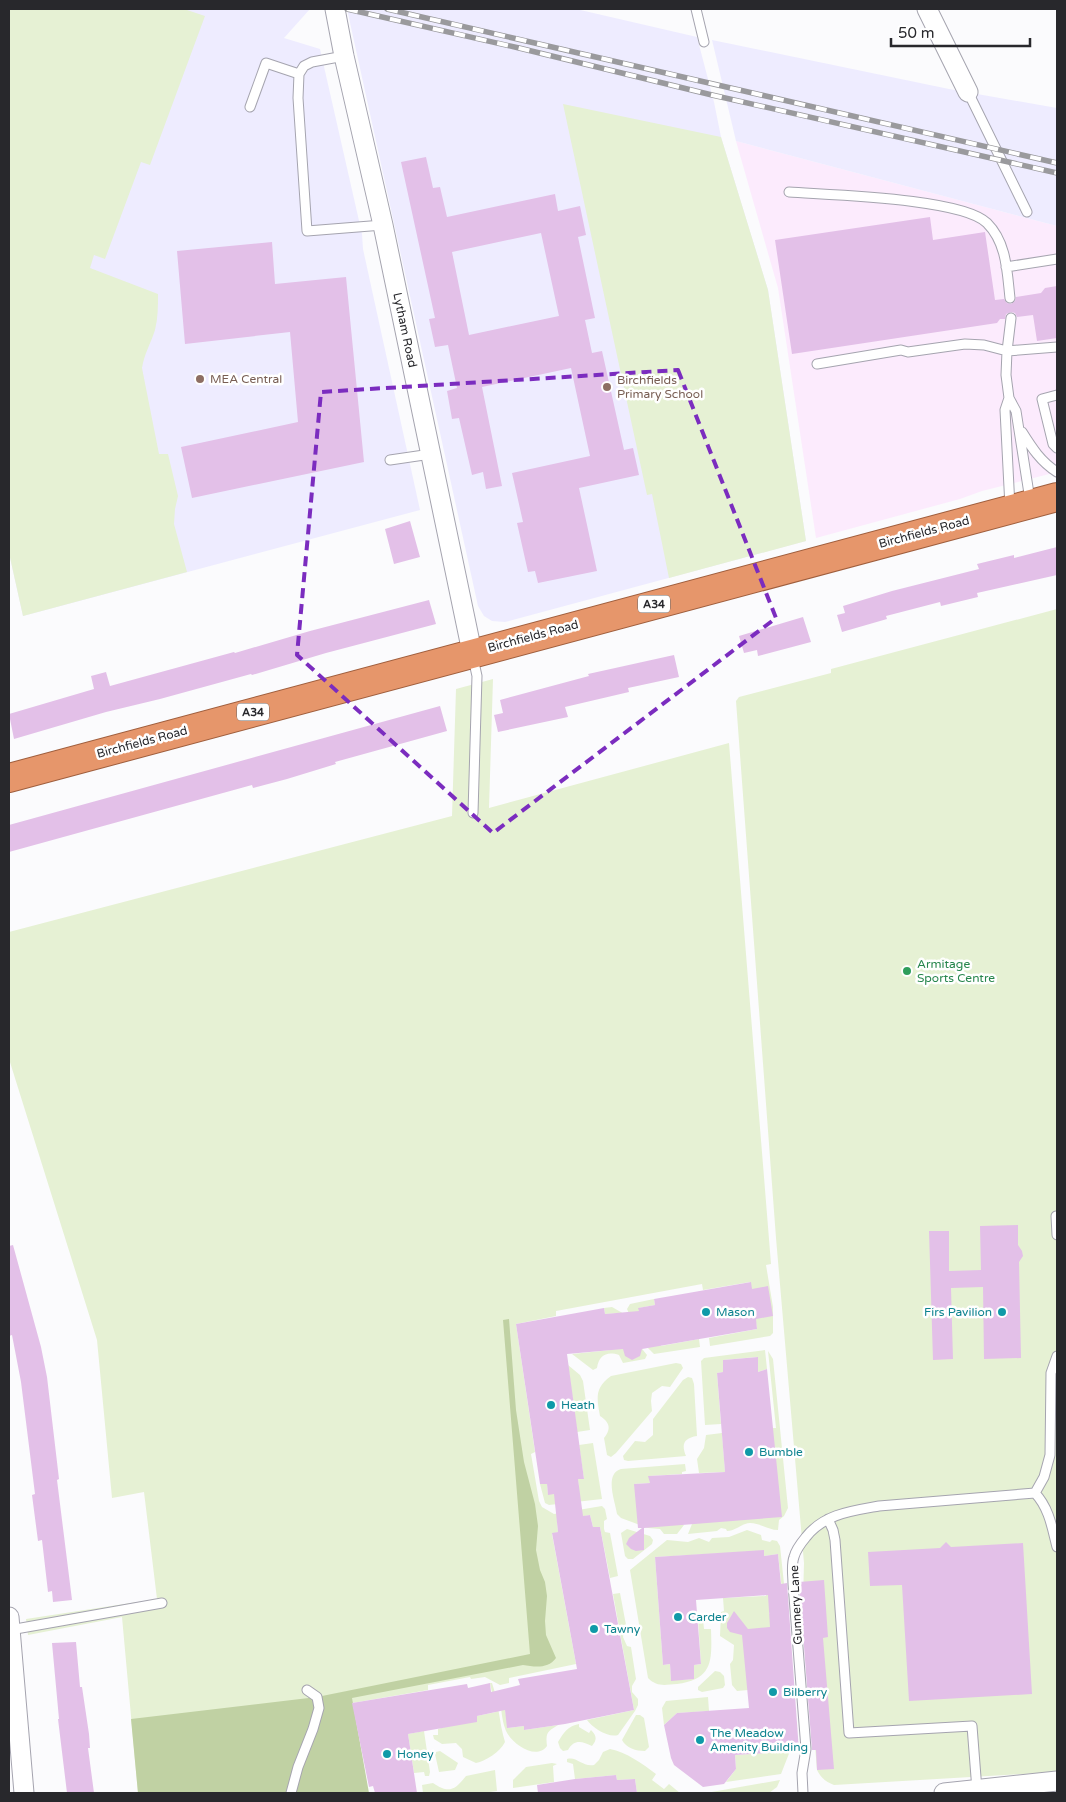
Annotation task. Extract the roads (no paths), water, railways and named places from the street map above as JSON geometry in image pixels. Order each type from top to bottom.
[{"type":"highway","name":"Birchfields Road","points":[[9,778],[472,652],[1057,497]]},
{"type":"street","name":"Lytham Road","points":[[334,9],[383,225],[472,652]]},
{"type":"street","points":[[927,9],[968,92]]},
{"type":"street","points":[[9,1624],[24,1793]]},
{"type":"street","points":[[944,1793],[989,1791],[1057,1782]]},
{"type":"lane","points":[[696,9],[704,42]]},
{"type":"lane","points":[[344,56],[312,62],[304,66],[299,74],[298,98],[307,230],[383,225]]},
{"type":"lane","points":[[250,107],[266,63],[299,74]]},
{"type":"lane","points":[[968,92],[1028,212]]},
{"type":"lane","points":[[789,192],[933,204],[974,216],[986,222],[1003,247],[1010,298]]},
{"type":"lane","points":[[1006,266],[1057,259]]},
{"type":"lane","points":[[1011,318],[1006,375],[1009,398],[1016,411],[1019,428],[1021,507]]},
{"type":"lane","points":[[817,364],[901,350],[908,352],[965,344],[984,345],[1007,351],[1057,347]]},
{"type":"lane","points":[[1057,395],[1042,399],[1053,444],[1057,448]]},
{"type":"lane","points":[[1009,398],[1005,410],[1021,507]]},
{"type":"lane","points":[[1019,428],[1031,447],[1046,465],[1057,472]]},
{"type":"lane","points":[[390,460],[431,454]]},
{"type":"lane","points":[[472,652],[477,676],[473,813]]},
{"type":"lane","points":[[1056,1216],[1057,1235]]},
{"type":"lane","points":[[1057,1356],[1051,1373],[1050,1455],[1044,1476],[1035,1493],[1045,1506],[1057,1546]]},
{"type":"lane","name":"Gunnery Lane","points":[[803,1793],[802,1773],[806,1749],[793,1584],[794,1558],[799,1546],[813,1528],[837,1515],[879,1506],[1035,1493]]},
{"type":"lane","points":[[828,1519],[833,1530],[834,1540],[849,1733],[972,1726],[989,1791]]},
{"type":"lane","points":[[9,1624],[162,1603]]},
{"type":"lane","points":[[291,1793],[319,1708],[316,1697],[307,1690]]},
{"type":"railway","points":[[347,9],[712,95],[1057,173]]},
{"type":"railway","points":[[387,9],[1057,163]]},
{"type":"place","name":"MEA Central","points":[[200,379]]},
{"type":"place","name":"Birchfields Primary School","points":[[607,387]]},
{"type":"place","name":"Armitage Sports Centre","points":[[907,971]]},
{"type":"place","name":"Mason","points":[[706,1312]]},
{"type":"place","name":"Firs Pavilion","points":[[1002,1312]]},
{"type":"place","name":"Heath","points":[[551,1405]]},
{"type":"place","name":"Bumble","points":[[749,1452]]},
{"type":"place","name":"Carder","points":[[678,1617]]},
{"type":"place","name":"Tawny","points":[[594,1629]]},
{"type":"place","name":"Bilberry","points":[[773,1692]]},
{"type":"place","name":"The Meadow Amenity Building","points":[[700,1740]]},
{"type":"place","name":"Honey","points":[[387,1754]]}]
